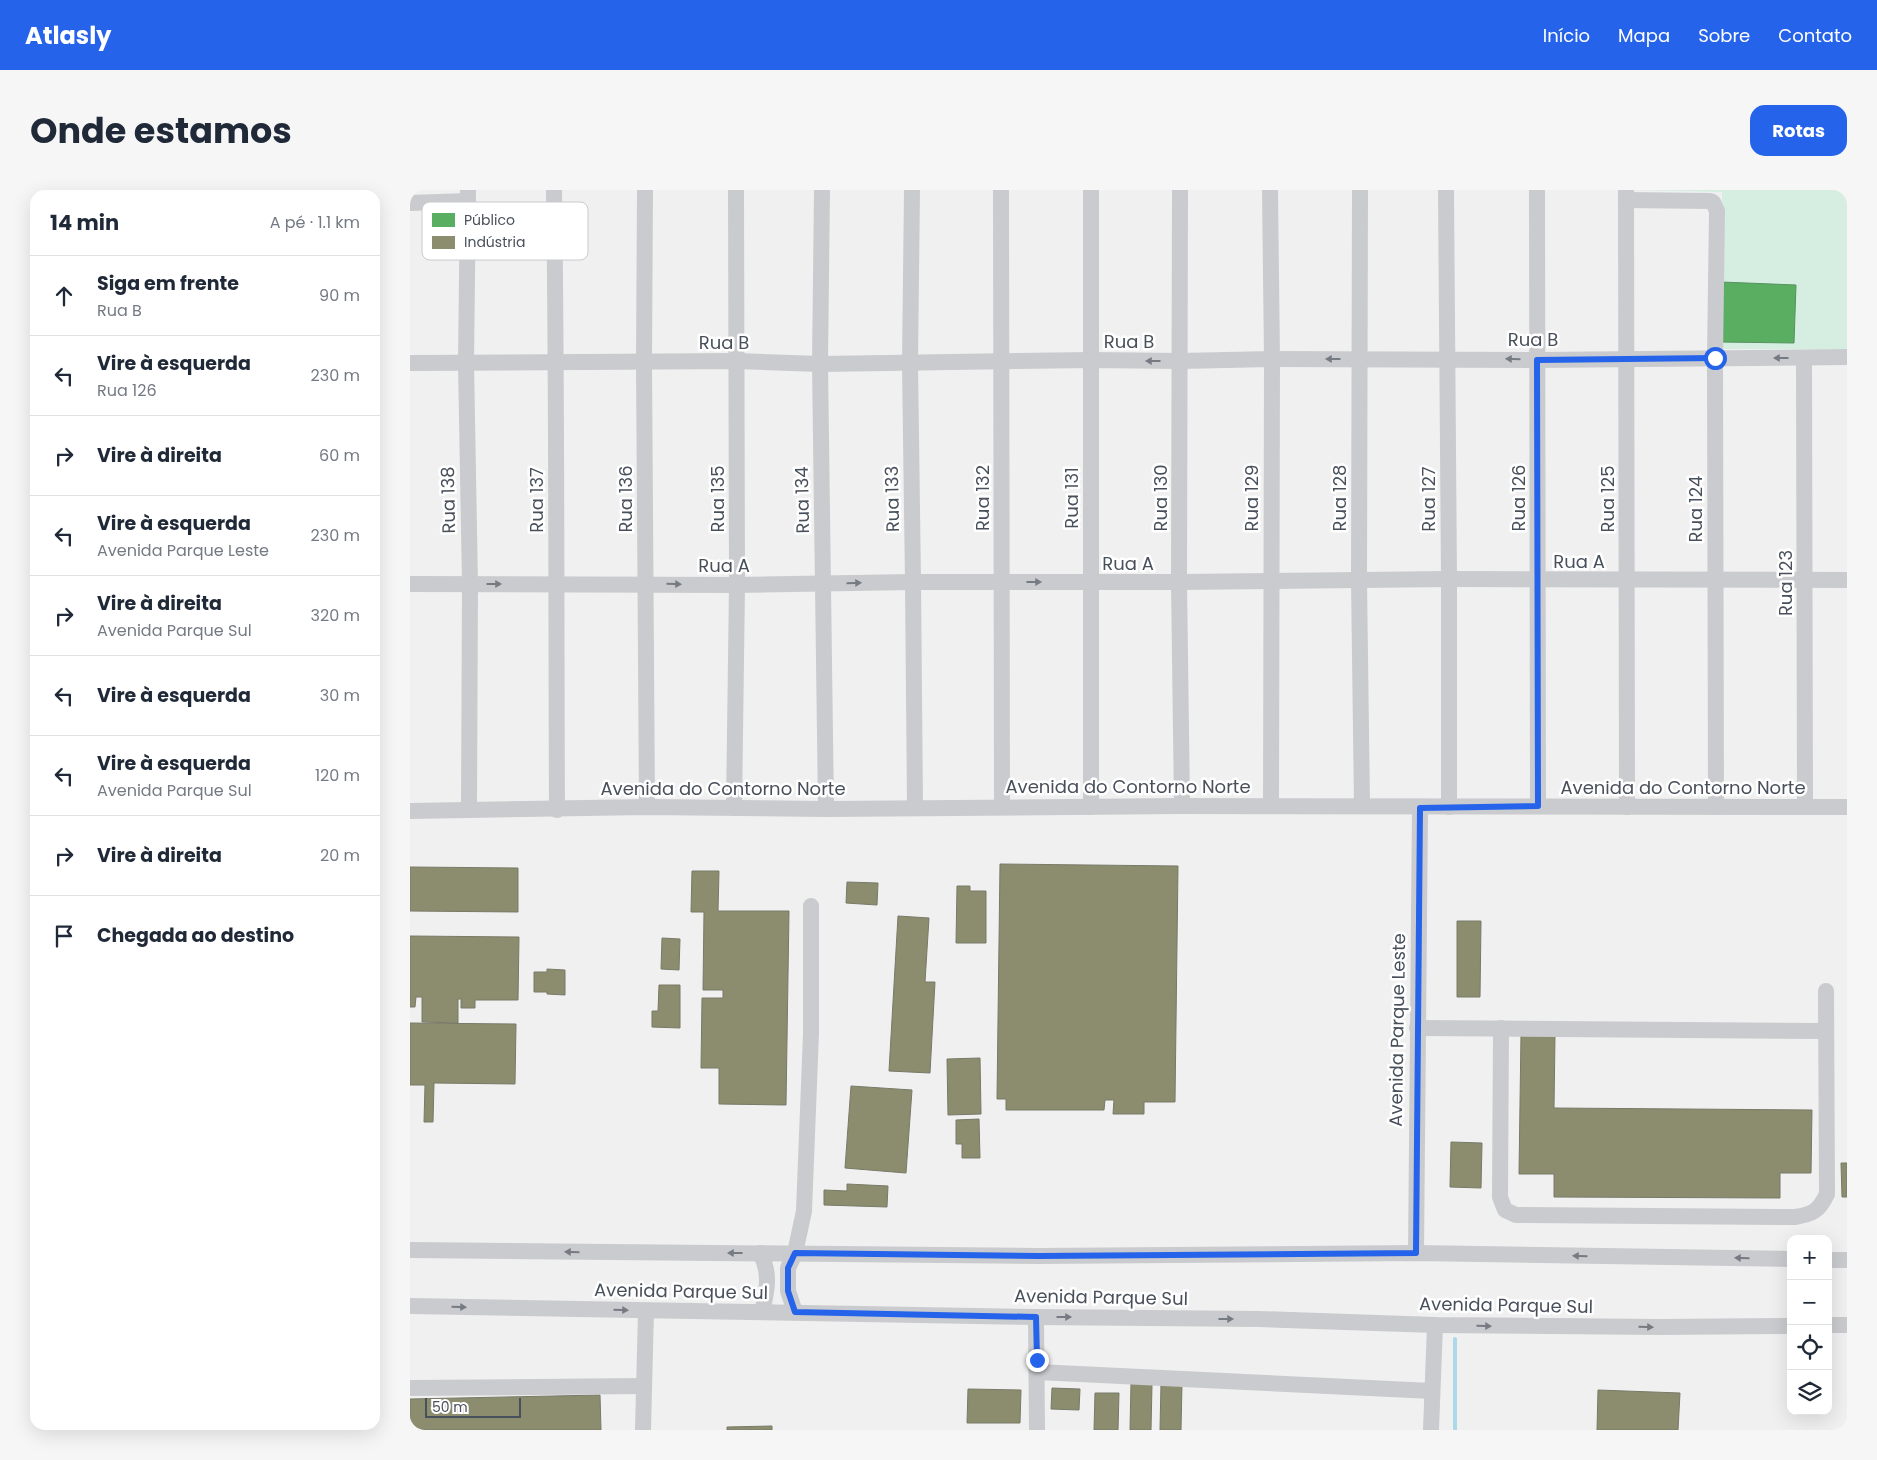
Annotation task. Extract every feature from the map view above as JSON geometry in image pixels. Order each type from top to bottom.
[{"type":"street","name":"Rua 136","points":[[645,190],[644,362],[647,807]]},
{"type":"street","name":"Rua 135","points":[[734,808],[737,585],[736,190]]},
{"type":"street","name":"Rua 134","points":[[822,190],[820,364],[826,809]]},
{"type":"street","name":"Rua 133","points":[[912,190],[910,363],[914,582],[914,807]]},
{"type":"street","name":"Rua 132","points":[[1001,190],[1002,807]]},
{"type":"street","name":"Rua 131","points":[[1091,190],[1091,807]]},
{"type":"street","name":"Rua 130","points":[[1180,190],[1182,806]]},
{"type":"street","name":"Rua 129","points":[[1270,190],[1272,806]]},
{"type":"street","name":"Rua 128","points":[[1360,190],[1359,581],[1362,806]]},
{"type":"street","name":"Rua 127","points":[[1446,190],[1449,807]]},
{"type":"street","name":"Rua 126","points":[[1536,190],[1538,806]]},
{"type":"street","name":"Rua 124","points":[[1626,195],[1710,201],[1713,202],[1717,211],[1715,358],[1716,807]]},
{"type":"street","name":"Rua 125","points":[[1626,195],[1627,808]]},
{"type":"street","points":[[410,203],[468,196]]},
{"type":"street","name":"Rua 138","points":[[467,260],[466,362],[470,584],[469,810]]},
{"type":"street","name":"Rua 137","points":[[555,260],[557,810]]},
{"type":"street","name":"Rua B","points":[[410,363],[737,361],[820,364],[1091,360],[1447,358],[1537,360],[1847,357]]},
{"type":"street","name":"Rua 123","points":[[1804,358],[1805,807]]},
{"type":"street","name":"Rua A","points":[[410,584],[737,585],[914,582],[1091,583],[1449,579],[1538,581],[1847,580]]},
{"type":"street","name":"Avenida do Contorno Norte","points":[[410,811],[647,807],[826,809],[1182,806],[1362,806],[1420,808],[1538,806],[1627,808],[1847,807]]},
{"type":"street","name":"Avenida Parque Leste","points":[[1416,1253],[1420,808]]},
{"type":"street","points":[[795,1312],[788,1291],[788,1268],[795,1253],[804,1211],[811,1034],[811,906]]},
{"type":"street","points":[[1501,1028],[1500,1197],[1506,1210],[1516,1215],[1795,1218],[1810,1215],[1821,1206],[1827,1194],[1826,991]]},
{"type":"street","points":[[1417,1028],[1826,1031]]},
{"type":"street","points":[[410,1250],[1038,1256],[1416,1253],[1787,1259]]},
{"type":"street","points":[[760,1253],[767,1265],[767,1292],[762,1312]]},
{"type":"street","points":[[1832,1260],[1847,1260]]},
{"type":"street","name":"Avenida Parque Sul","points":[[410,1306],[1259,1319],[1435,1325],[1787,1326]]},
{"type":"street","points":[[643,1430],[646,1311]]},
{"type":"street","points":[[1036,1317],[1037,1430]]},
{"type":"street","points":[[1431,1430],[1435,1325]]},
{"type":"street","points":[[1832,1325],[1847,1325]]},
{"type":"street","points":[[1037,1372],[1432,1391]]},
{"type":"street","points":[[410,1388],[643,1386]]},
{"type":"green space","points":[[1628,190],[1847,190],[1847,349],[1720,349],[1722,192]]},
{"type":"building: Público","points":[[1721,282],[1796,285],[1794,343],[1720,342]]},
{"type":"building: Indústria","points":[[1000,864],[1178,866],[1175,1102],[1144,1102],[1144,1114],[1113,1114],[1114,1100],[1105,1100],[1104,1110],[1006,1110],[1006,1099],[997,1099]]},
{"type":"building: Indústria","points":[[410,867],[518,868],[518,912],[410,911]]},
{"type":"building: Indústria","points":[[692,871],[719,871],[718,911],[789,911],[786,1105],[719,1104],[719,1068],[701,1068],[702,998],[723,998],[723,990],[703,990],[704,912],[691,912]]},
{"type":"building: Indústria","points":[[847,882],[878,883],[877,905],[846,903]]},
{"type":"building: Indústria","points":[[957,886],[970,886],[970,891],[986,891],[986,943],[956,943]]},
{"type":"building: Indústria","points":[[898,916],[929,918],[925,982],[935,982],[930,1073],[889,1071]]},
{"type":"building: Indústria","points":[[1457,921],[1481,921],[1480,997],[1457,997]]},
{"type":"building: Indústria","points":[[410,936],[519,937],[518,1000],[475,1000],[475,1008],[461,1008],[461,999],[458,999],[458,1023],[422,1022],[422,997],[416,997],[415,1007],[410,1007]]},
{"type":"building: Indústria","points":[[662,938],[680,939],[679,970],[661,969]]},
{"type":"building: Indústria","points":[[547,969],[565,970],[565,995],[534,992],[534,972],[547,972]]},
{"type":"building: Indústria","points":[[659,985],[680,985],[680,1028],[652,1027],[652,1011],[658,1011]]},
{"type":"building: Indústria","points":[[410,1023],[516,1024],[515,1084],[434,1083],[433,1122],[424,1122],[425,1085],[410,1085]]},
{"type":"building: Indústria","points":[[1521,1034],[1555,1035],[1554,1108],[1812,1110],[1811,1173],[1780,1173],[1780,1198],[1554,1197],[1554,1174],[1519,1174]]},
{"type":"building: Indústria","points":[[980,1058],[981,1114],[948,1115],[947,1059]]},
{"type":"building: Indústria","points":[[851,1086],[912,1090],[906,1173],[845,1168]]},
{"type":"building: Indústria","points":[[979,1119],[980,1158],[962,1158],[962,1144],[956,1144],[956,1120]]},
{"type":"building: Indústria","points":[[1451,1142],[1482,1143],[1481,1188],[1450,1187]]},
{"type":"building: Indústria","points":[[1841,1163],[1847,1163],[1847,1197],[1842,1197]]},
{"type":"building: Indústria","points":[[847,1184],[888,1186],[887,1207],[824,1205],[824,1190],[847,1191]]},
{"type":"building: Indústria","points":[[1131,1383],[1152,1384],[1151,1430],[1130,1430]]},
{"type":"building: Indústria","points":[[1161,1383],[1182,1384],[1181,1430],[1160,1430]]},
{"type":"building: Indústria","points":[[1052,1388],[1080,1389],[1079,1410],[1051,1409]]},
{"type":"building: Indústria","points":[[968,1389],[1021,1390],[1020,1423],[967,1423]]},
{"type":"building: Indústria","points":[[1598,1390],[1680,1393],[1678,1430],[1597,1430]]},
{"type":"building: Indústria","points":[[1095,1393],[1119,1393],[1118,1430],[1094,1430]]},
{"type":"building: Indústria","points":[[600,1395],[601,1430],[410,1430],[410,1399]]},
{"type":"building: Indústria","points":[[772,1426],[772,1430],[727,1430],[727,1427]]},
{"type":"waterway","points":[[1455,1339],[1455,1430]]},
{"type":"route","points":[[1037,1360],[1036,1317],[795,1312],[788,1291],[788,1268],[795,1253],[1038,1256],[1416,1253],[1420,808],[1538,806],[1537,360],[1715,358]]}]
